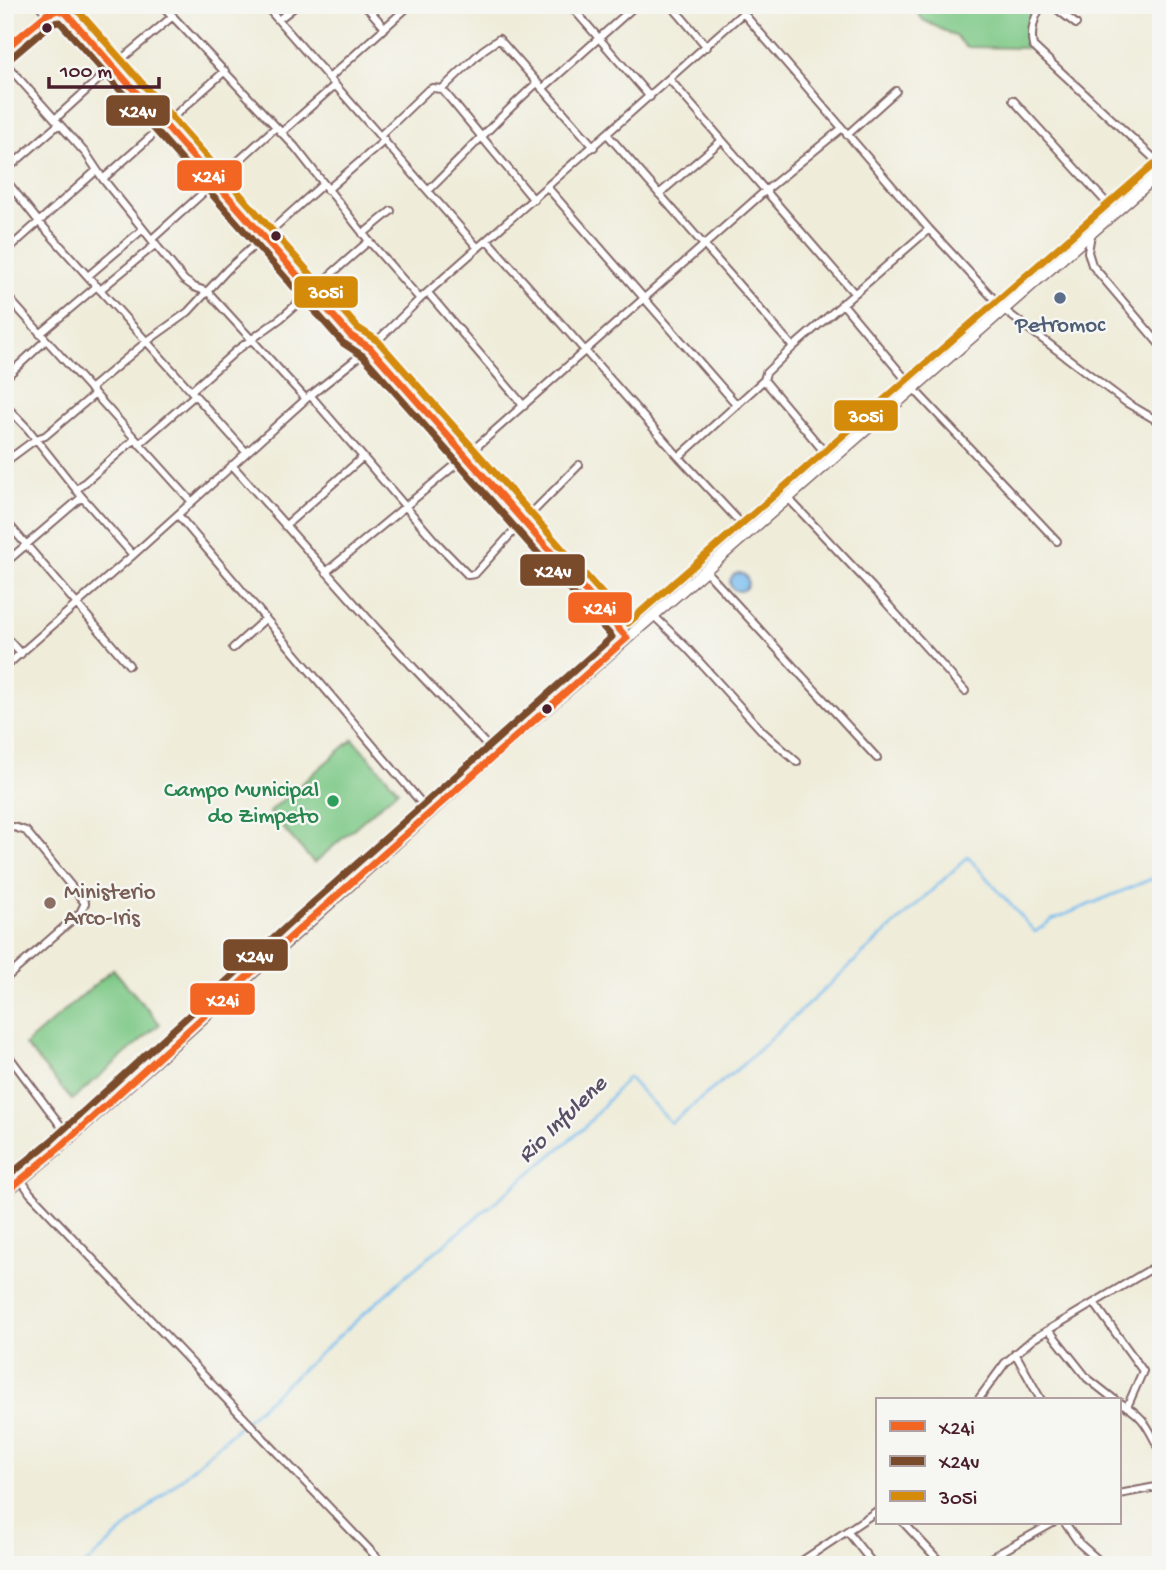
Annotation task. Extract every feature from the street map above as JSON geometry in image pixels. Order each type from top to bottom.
[{"type":"highway","points":[[5,1193],[70,1138],[495,754],[1161,172]]},
{"type":"street","points":[[39,5],[47,14]]},
{"type":"street","points":[[162,5],[279,130],[363,234],[420,299]]},
{"type":"street","points":[[265,5],[478,248]]},
{"type":"street","points":[[278,20],[297,5]]},
{"type":"street","points":[[365,5],[385,28]]},
{"type":"street","points":[[329,78],[410,5]]},
{"type":"street","points":[[570,5],[650,97]]},
{"type":"street","points":[[542,89],[636,5]]},
{"type":"street","points":[[671,5],[707,47]]},
{"type":"street","points":[[5,667],[134,555],[308,397],[370,348],[420,299],[752,5]]},
{"type":"street","points":[[1043,5],[1035,18],[1031,38],[1033,46],[1161,164]]},
{"type":"street","points":[[1052,5],[1076,24]]},
{"type":"street","points":[[5,49],[47,14],[60,8],[66,13],[262,237],[351,336],[370,348],[627,638]]},
{"type":"street","points":[[744,14],[844,132],[1003,310],[1128,403],[1161,423]]},
{"type":"street","points":[[5,171],[112,67],[173,16]]},
{"type":"street","points":[[442,89],[483,50],[499,39],[594,147]]},
{"type":"street","points":[[5,63],[87,155],[103,180],[184,280],[194,288],[208,292],[308,397],[468,575],[475,574],[579,466]]},
{"type":"street","points":[[103,180],[225,71]]},
{"type":"street","points":[[670,80],[853,293]]},
{"type":"street","points":[[429,191],[456,165],[480,136],[537,83]]},
{"type":"street","points":[[5,378],[43,337],[154,242],[214,182],[335,85]]},
{"type":"street","points":[[5,462],[47,434],[146,342],[188,312],[262,237],[383,137],[432,88],[442,89],[534,200]]},
{"type":"street","points":[[326,572],[524,406],[765,191],[896,91]]},
{"type":"street","points":[[1013,100],[1115,212]]},
{"type":"street","points":[[607,134],[793,347]]},
{"type":"street","points":[[659,194],[721,141]]},
{"type":"street","points":[[5,252],[97,170]]},
{"type":"street","points":[[5,180],[39,222],[247,452]]},
{"type":"street","points":[[548,188],[737,404]]},
{"type":"street","points":[[363,234],[390,211]]},
{"type":"street","points":[[88,276],[143,229]]},
{"type":"street","points":[[679,457],[764,380],[766,373],[793,347],[929,229]]},
{"type":"street","points":[[1092,232],[1088,252],[1092,265],[1161,346]]},
{"type":"street","points":[[76,490],[193,393],[237,350],[312,292],[369,241]]},
{"type":"street","points":[[488,241],[749,532]]},
{"type":"street","points":[[428,293],[524,406]]},
{"type":"street","points":[[5,294],[192,502]]},
{"type":"street","points":[[842,303],[914,388],[1057,541]]},
{"type":"street","points":[[764,380],[832,461]]},
{"type":"street","points":[[5,405],[134,555]]},
{"type":"street","points":[[285,526],[363,457]]},
{"type":"street","points":[[232,465],[326,572],[495,754]]},
{"type":"street","points":[[5,564],[82,497]]},
{"type":"street","points":[[788,498],[965,691]]},
{"type":"street","points":[[178,515],[430,813]]},
{"type":"street","points":[[5,520],[129,665]]},
{"type":"street","points":[[705,570],[877,758]]},
{"type":"street","points":[[654,616],[687,648],[763,732],[797,762]]},
{"type":"street","points":[[233,648],[265,620]]},
{"type":"street","points":[[5,636],[21,654]]},
{"type":"street","points":[[5,828],[14,827],[26,831],[85,902],[80,913],[5,979]]},
{"type":"street","points":[[5,1051],[70,1138]]},
{"type":"street","points":[[5,1155],[30,1194],[384,1565]]},
{"type":"street","points":[[979,1398],[1015,1353],[1161,1263]]},
{"type":"street","points":[[1095,1304],[1143,1371],[1127,1407]]},
{"type":"street","points":[[1049,1330],[1087,1378],[1113,1398]]},
{"type":"street","points":[[1015,1353],[1040,1398]]},
{"type":"street","points":[[1120,1403],[1151,1430],[1161,1452]]},
{"type":"street","points":[[1120,1494],[1161,1486]]},
{"type":"street","points":[[796,1565],[876,1512]]},
{"type":"street","points":[[905,1524],[943,1565]]},
{"type":"street","points":[[978,1565],[1051,1524]]},
{"type":"street","points":[[1066,1524],[1079,1543],[1104,1565]]},
{"type":"street","points":[[847,1531],[874,1565]]},
{"type":"green space","points":[[912,5],[1032,5],[1035,8],[1026,48],[966,47],[957,37],[923,20]]},
{"type":"green space","name":"Campo Municipal do Zimpeto","points":[[353,739],[398,790],[314,863],[269,812]]},
{"type":"green space","points":[[113,969],[160,1024],[72,1100],[25,1045]]},
{"type":"water","points":[[739,573],[745,576],[748,582],[745,588],[739,591],[733,588],[730,582],[733,576]]},
{"type":"waterway","name":"Rio Infulene","points":[[85,1565],[407,1275],[584,1128],[628,1077],[671,1123],[741,1066],[968,857],[1035,932],[1052,920],[1161,875]]},
{"type":"transit line","name":"305i","points":[[73,5],[358,328],[378,341],[628,623],[1154,164]]},
{"type":"transit line","name":"X24i","points":[[5,49],[47,14],[58,10],[66,13],[351,336],[370,348],[627,638],[305,924],[58,1149],[5,1193]]},
{"type":"transit line","name":"X24v","points":[[5,1179],[51,1141],[298,916],[612,637],[363,356],[343,343],[60,22],[52,23],[12,57]]},
{"type":"place","name":"Petromoc","points":[[1060,298]]},
{"type":"place","name":"Campo Municipal do Zimpeto","points":[[333,801]]},
{"type":"place","name":"Ministerio Arco-Iris","points":[[50,903]]}]
